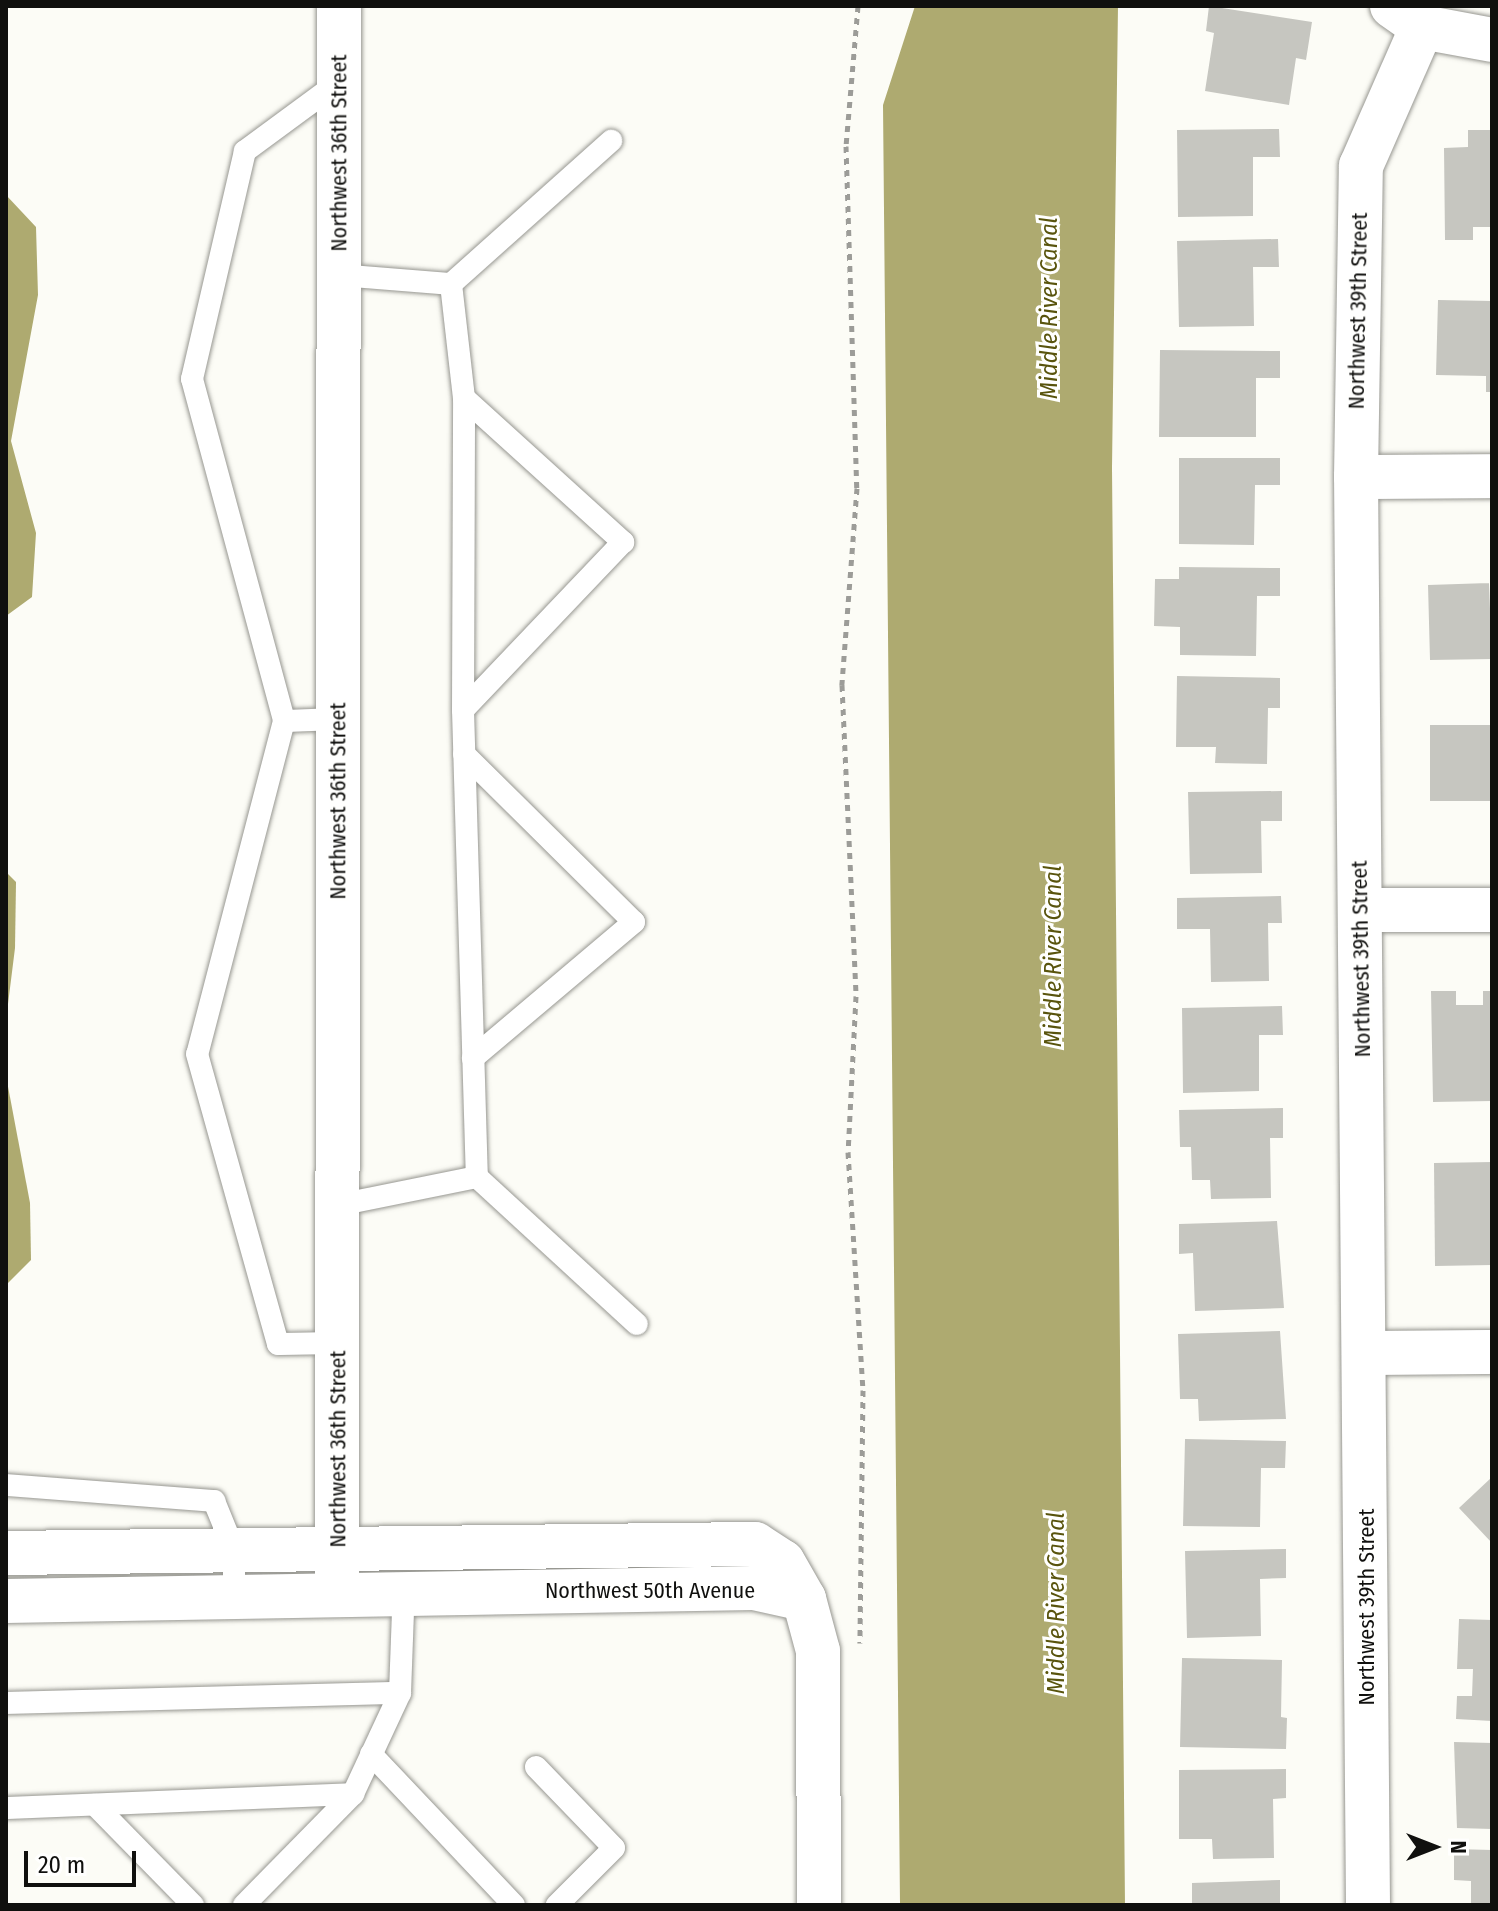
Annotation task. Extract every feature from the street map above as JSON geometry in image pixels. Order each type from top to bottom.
[{"type":"street","name":"Northwest 36th Street","points":[[337,1595],[339,6]]},
{"type":"street","points":[[1407,16],[1492,40]]},
{"type":"street","name":"Northwest 39th Street","points":[[1368,1905],[1366,1353],[1356,477],[1361,166],[1407,16]]},
{"type":"street","points":[[1356,477],[1492,476]]},
{"type":"street","points":[[1360,910],[1492,910]]},
{"type":"street","points":[[1366,1353],[1492,1352]]},
{"type":"street","name":"Northwest 50th Avenue","points":[[6,1553],[755,1544],[783,1562],[804,1599]]},
{"type":"street","name":"Northwest 50th Avenue","points":[[6,1601],[754,1588],[804,1599]]},
{"type":"street","points":[[804,1599],[818,1651],[819,1905]]},
{"type":"lane","points":[[338,1343],[278,1344],[197,1054],[284,721],[192,379],[245,151],[339,82]]},
{"type":"lane","points":[[339,275],[451,284],[611,141]]},
{"type":"lane","points":[[451,284],[464,398],[463,710],[477,1177],[637,1324]]},
{"type":"lane","points":[[463,710],[623,542],[464,398]]},
{"type":"lane","points":[[284,721],[339,719]]},
{"type":"lane","points":[[464,754],[634,922],[473,1058]]},
{"type":"lane","points":[[338,1205],[477,1177]]},
{"type":"lane","points":[[6,1485],[214,1501],[234,1550],[234,1597]]},
{"type":"lane","points":[[244,1905],[353,1794],[400,1693],[405,1594],[403,1549]]},
{"type":"lane","points":[[6,1703],[400,1693]]},
{"type":"lane","points":[[371,1754],[514,1905]]},
{"type":"lane","points":[[536,1767],[614,1848],[557,1905]]},
{"type":"lane","points":[[6,1808],[353,1794]]},
{"type":"lane","points":[[95,1805],[193,1905]]},
{"type":"path","points":[[858,6],[846,146],[857,488],[842,685],[856,996],[848,1152],[863,1390],[860,1660]]},
{"type":"water","name":"Middle River Canal","points":[[915,6],[1118,6],[1112,468],[1125,1905],[900,1905],[883,105]]},
{"type":"water","points":[[6,195],[36,227],[38,295],[11,441],[36,533],[32,597],[6,616]]},
{"type":"water","points":[[6,872],[16,882],[15,948],[6,1020]]},
{"type":"water","points":[[6,1076],[30,1203],[31,1260],[6,1285]]},
{"type":"building","points":[[1209,6],[1312,22],[1306,60],[1296,58],[1289,105],[1205,91],[1214,33],[1206,31]]},
{"type":"building","points":[[1279,129],[1280,157],[1253,157],[1253,216],[1178,217],[1177,130]]},
{"type":"building","points":[[1468,130],[1492,130],[1492,227],[1473,227],[1473,240],[1445,240],[1444,148],[1468,147]]},
{"type":"building","points":[[1278,239],[1279,267],[1253,267],[1254,326],[1179,327],[1177,241]]},
{"type":"building","points":[[1438,300],[1492,301],[1492,392],[1486,392],[1486,376],[1436,375]]},
{"type":"building","points":[[1160,350],[1280,351],[1280,378],[1256,378],[1256,437],[1159,437]]},
{"type":"building","points":[[1179,458],[1280,458],[1280,485],[1255,485],[1254,545],[1179,544]]},
{"type":"building","points":[[1179,567],[1280,568],[1280,596],[1257,596],[1256,656],[1180,655],[1180,627],[1154,626],[1155,579],[1179,579]]},
{"type":"building","points":[[1489,583],[1492,659],[1430,660],[1428,585]]},
{"type":"building","points":[[1177,676],[1280,678],[1280,708],[1268,708],[1267,764],[1215,763],[1216,747],[1176,747]]},
{"type":"building","points":[[1430,725],[1492,725],[1492,801],[1430,801]]},
{"type":"building","points":[[1282,791],[1282,821],[1261,821],[1262,873],[1190,874],[1188,792]]},
{"type":"building","points":[[1281,896],[1282,923],[1268,923],[1269,981],[1211,982],[1210,929],[1177,929],[1177,898]]},
{"type":"building","points":[[1431,991],[1456,991],[1456,1005],[1483,1005],[1483,991],[1492,991],[1492,1101],[1433,1102]]},
{"type":"building","points":[[1282,1006],[1283,1035],[1259,1035],[1259,1091],[1183,1093],[1182,1008]]},
{"type":"building","points":[[1283,1108],[1283,1138],[1270,1138],[1271,1198],[1211,1199],[1210,1180],[1192,1180],[1191,1147],[1180,1147],[1179,1110]]},
{"type":"building","points":[[1492,1162],[1492,1265],[1435,1266],[1434,1163]]},
{"type":"building","points":[[1277,1221],[1284,1308],[1195,1311],[1193,1253],[1179,1254],[1179,1224]]},
{"type":"building","points":[[1280,1331],[1286,1419],[1199,1421],[1198,1399],[1180,1399],[1178,1334]]},
{"type":"building","points":[[1185,1439],[1286,1441],[1285,1468],[1261,1468],[1260,1527],[1183,1526]]},
{"type":"building","points":[[1492,1477],[1492,1543],[1459,1508]]},
{"type":"building","points":[[1286,1549],[1286,1578],[1260,1579],[1261,1636],[1187,1638],[1185,1551]]},
{"type":"building","points":[[1459,1619],[1492,1620],[1492,1721],[1456,1719],[1457,1696],[1472,1696],[1473,1669],[1457,1669]]},
{"type":"building","points":[[1182,1658],[1282,1660],[1281,1717],[1287,1718],[1286,1749],[1180,1747]]},
{"type":"building","points":[[1454,1742],[1492,1743],[1492,1829],[1457,1828]]},
{"type":"building","points":[[1286,1769],[1286,1798],[1273,1799],[1274,1858],[1213,1859],[1212,1839],[1179,1839],[1179,1770]]},
{"type":"building","points":[[1454,1849],[1492,1850],[1492,1905],[1471,1905],[1471,1881],[1454,1880]]},
{"type":"building","points":[[1280,1880],[1280,1905],[1192,1905],[1192,1883]]}]
